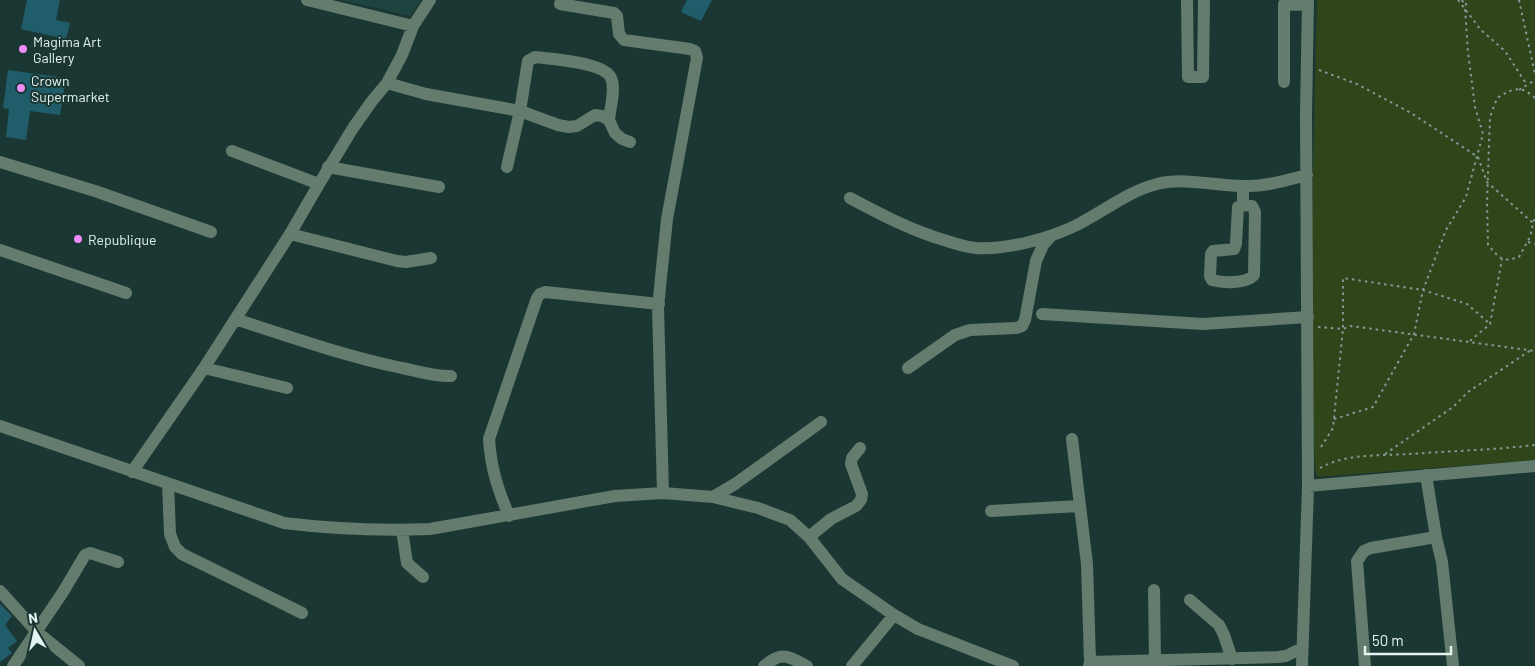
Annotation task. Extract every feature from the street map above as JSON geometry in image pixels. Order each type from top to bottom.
[{"type":"street","points":[[306,0],[413,26]]},
{"type":"street","points":[[132,472],[204,368],[290,234],[328,167],[372,101],[387,83],[402,55],[413,26],[430,0]]},
{"type":"street","points":[[1187,0],[1188,77],[1203,77],[1204,0]]},
{"type":"street","points":[[1284,82],[1284,2],[1308,3],[1307,475],[1302,666]]},
{"type":"street","points":[[560,4],[614,13],[617,16],[619,34],[624,40],[690,48],[695,51],[697,58],[667,219],[658,304],[663,493]]},
{"type":"street","points":[[506,167],[520,111],[528,61],[535,57],[603,69],[608,73],[612,79],[613,89],[609,120],[615,133],[622,139],[630,142]]},
{"type":"street","points":[[387,83],[426,94],[520,111],[558,125],[569,127],[577,126],[595,115],[609,120]]},
{"type":"street","points":[[232,151],[318,184]]},
{"type":"street","points":[[0,162],[95,191],[210,232]]},
{"type":"street","points":[[328,167],[439,187]]},
{"type":"street","points":[[850,198],[914,231],[963,246],[977,248],[1022,243],[1051,236],[1079,224],[1156,184],[1189,182],[1243,186],[1273,183],[1307,175]]},
{"type":"street","points":[[1243,186],[1243,205]]},
{"type":"street","points":[[1243,205],[1252,206],[1255,212],[1254,275],[1246,281],[1217,282],[1212,280],[1210,276],[1211,254],[1217,249],[1234,249],[1236,244],[1238,207],[1243,205]]},
{"type":"street","points":[[290,234],[397,261],[406,262],[431,258]]},
{"type":"street","points":[[908,368],[955,335],[970,330],[1016,328],[1022,326],[1025,320],[1036,262],[1042,245],[1051,236]]},
{"type":"street","points":[[0,250],[126,293]]},
{"type":"street","points":[[509,516],[491,463],[489,440],[537,298],[545,292],[658,304]]},
{"type":"street","points":[[1042,314],[1203,324],[1308,322]]},
{"type":"street","points":[[235,319],[319,347],[372,362],[431,374],[451,376]]},
{"type":"street","points":[[204,368],[287,388]]},
{"type":"street","points":[[713,497],[735,484],[821,422]]},
{"type":"street","points":[[0,426],[284,523],[330,528],[430,530],[615,496],[663,493],[713,497],[758,508],[790,520],[809,537],[842,579],[894,615],[918,629],[1013,666]]},
{"type":"street","points":[[1072,439],[1087,564],[1090,664],[1155,660],[1278,657],[1286,656],[1302,648]]},
{"type":"street","points":[[809,537],[830,520],[856,506],[862,500],[862,494],[852,472],[851,464],[852,458],[860,448]]},
{"type":"street","points":[[1307,475],[1426,475],[1535,466]]},
{"type":"street","points":[[1426,475],[1442,562],[1453,666]]},
{"type":"street","points":[[168,484],[170,534],[175,548],[182,554],[302,613]]},
{"type":"street","points":[[991,511],[1079,506]]},
{"type":"street","points":[[402,530],[407,562],[422,577]]},
{"type":"street","points":[[1365,666],[1357,561],[1359,556],[1371,548],[1436,537]]},
{"type":"street","points":[[13,666],[37,632],[85,555],[90,553],[118,562]]},
{"type":"street","points":[[1154,590],[1155,660]]},
{"type":"street","points":[[0,592],[37,632],[79,666]]},
{"type":"street","points":[[1190,600],[1219,625],[1232,659]]},
{"type":"street","points":[[852,666],[894,615]]},
{"type":"street","points":[[764,666],[774,658],[783,656],[807,666]]},
{"type":"path","points":[[1458,0],[1480,30],[1505,51],[1527,85]]},
{"type":"path","points":[[1462,0],[1466,9]]},
{"type":"path","points":[[1334,419],[1373,407],[1414,334],[1423,290],[1446,230],[1466,197],[1483,134],[1475,107],[1468,52],[1467,0]]},
{"type":"path","points":[[1519,0],[1535,74]]},
{"type":"path","points":[[1307,66],[1357,84],[1411,112],[1478,156],[1488,182],[1533,223]]},
{"type":"path","points":[[1520,90],[1535,80]]},
{"type":"path","points":[[1535,98],[1527,91],[1513,89],[1497,98],[1490,117],[1488,245],[1502,259],[1508,261],[1519,257],[1528,242],[1535,215]]},
{"type":"path","points":[[1528,242],[1535,244]]},
{"type":"path","points":[[1470,341],[1490,324],[1502,259]]},
{"type":"path","points":[[1307,475],[1333,428],[1342,329],[1343,278],[1423,290],[1467,304],[1490,324]]},
{"type":"path","points":[[1308,322],[1342,329],[1351,326],[1533,350]]},
{"type":"path","points":[[1385,454],[1453,408],[1468,392],[1533,350]]},
{"type":"path","points":[[1307,475],[1328,463],[1347,458],[1385,454],[1503,449],[1535,445]]},
{"type":"shaded area","points":[[343,0],[422,0],[410,16]]},
{"type":"green space","points":[[1317,0],[1535,0],[1535,460],[1317,477],[1311,374],[1311,266]]},
{"type":"building","points":[[27,0],[60,0],[56,20],[70,23],[66,39],[21,29]]},
{"type":"building","points":[[687,0],[712,0],[701,21],[681,12]]},
{"type":"building","points":[[8,70],[66,78],[60,115],[30,111],[26,140],[6,137],[9,109],[3,108]]},
{"type":"building","points":[[0,604],[12,616],[5,625],[17,641],[8,648],[12,653],[0,662]]},
{"type":"place","name":"Magima Art Gallery","points":[[23,49]]},
{"type":"place","name":"Crown Supermarket","points":[[21,88]]},
{"type":"place","name":"Republique","points":[[78,239]]}]
